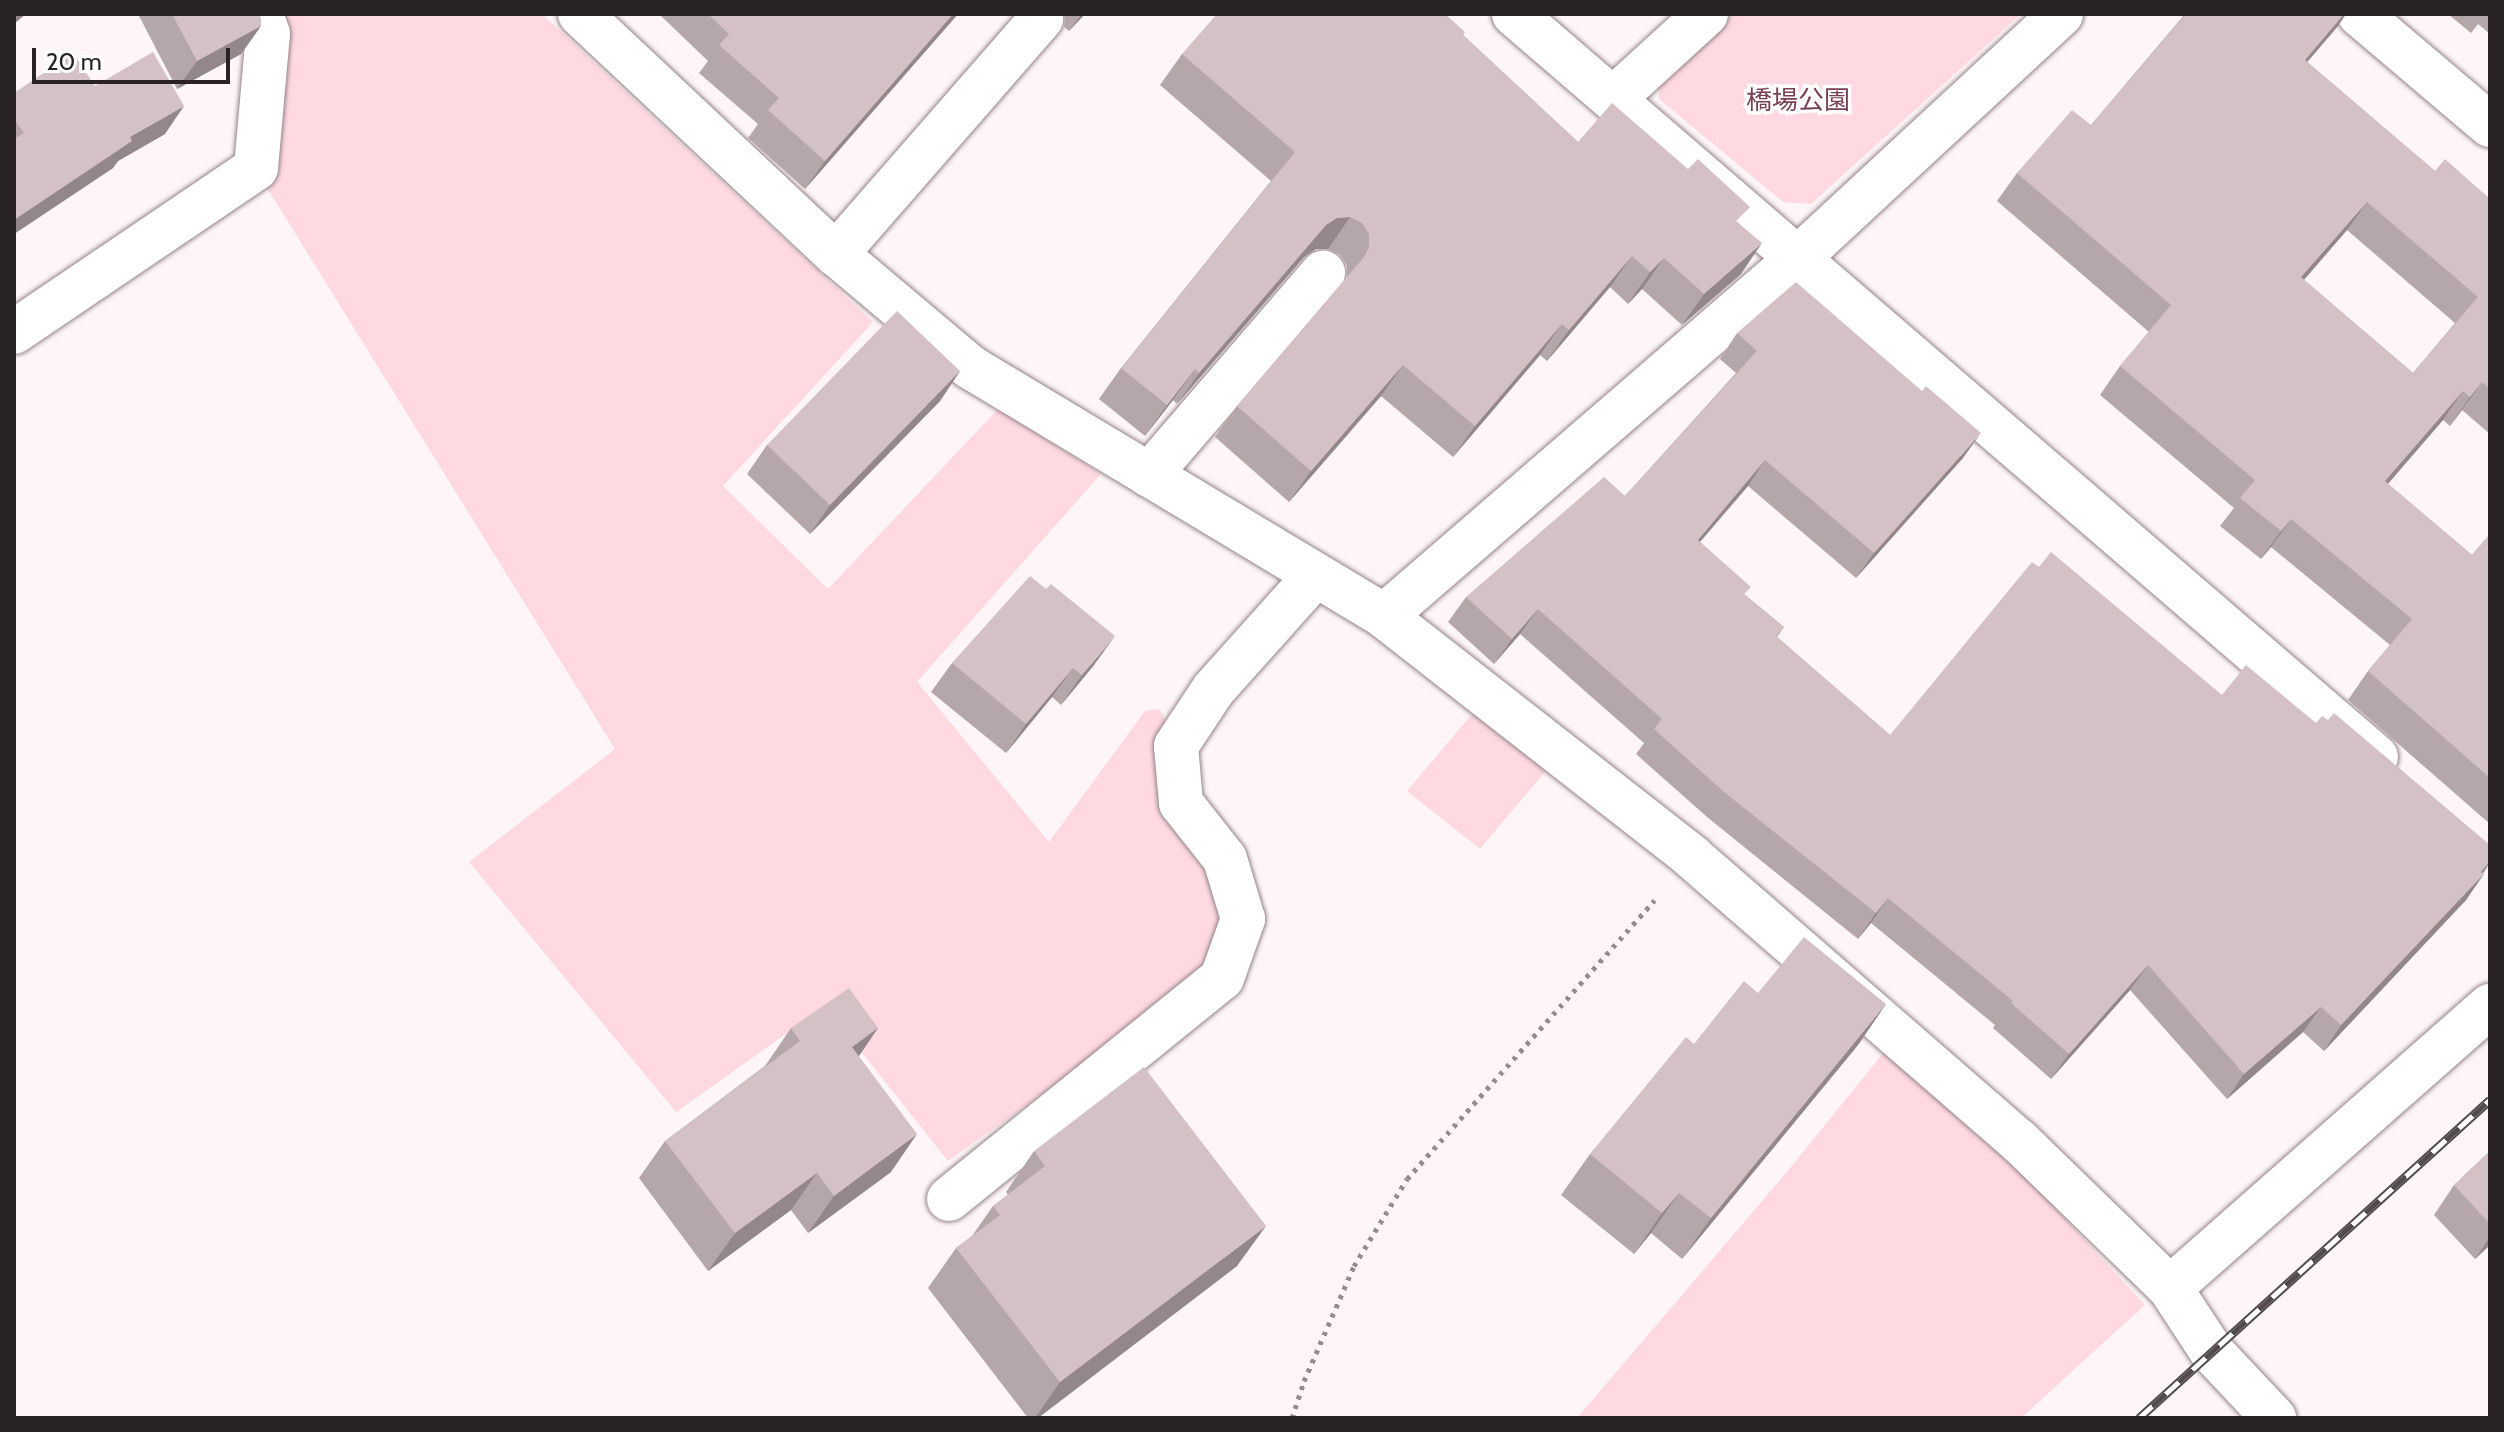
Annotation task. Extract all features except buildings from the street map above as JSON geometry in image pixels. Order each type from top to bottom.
[{"type":"street","points":[[14,332],[256,168],[268,34],[261,14]]},
{"type":"street","points":[[580,14],[836,254],[970,367],[1384,616],[1692,857],[2019,1141],[2170,1288],[2212,1352],[2274,1418]]},
{"type":"street","points":[[1514,14],[2407,783]]},
{"type":"street","points":[[1613,99],[1706,14]]},
{"type":"street","points":[[1384,616],[1799,257],[2061,14]]},
{"type":"street","points":[[2359,14],[2490,125]]},
{"type":"street","points":[[836,254],[1041,19]]},
{"type":"street","points":[[1149,475],[1323,273]]},
{"type":"street","points":[[949,1199],[1222,978],[1243,919],[1225,859],[1181,803],[1176,746],[1213,690],[1316,575]]},
{"type":"street","points":[[2170,1288],[2490,1006]]},
{"type":"path","points":[[1292,1418],[1304,1381],[1354,1266],[1407,1179],[1692,857]]},
{"type":"green space","points":[[278,14],[542,14],[873,322],[723,486],[828,589],[998,409],[1101,474],[917,682],[1049,842],[1145,711],[1159,709],[1166,720],[1163,761],[1224,883],[1215,972],[948,1161],[825,1006],[676,1112],[469,862],[615,749],[267,188],[287,49]]},
{"type":"green space","name":"橋場公園","points":[[1733,14],[2021,14],[1811,204],[1783,202],[1659,99],[1659,81]]},
{"type":"green space","points":[[1477,708],[1549,767],[1480,849],[1407,791]]},
{"type":"green space","points":[[1884,1052],[2032,1183],[2145,1305],[2021,1418],[1577,1418],[1786,1173]]},
{"type":"railway","points":[[2139,1418],[2490,1100]]}]
